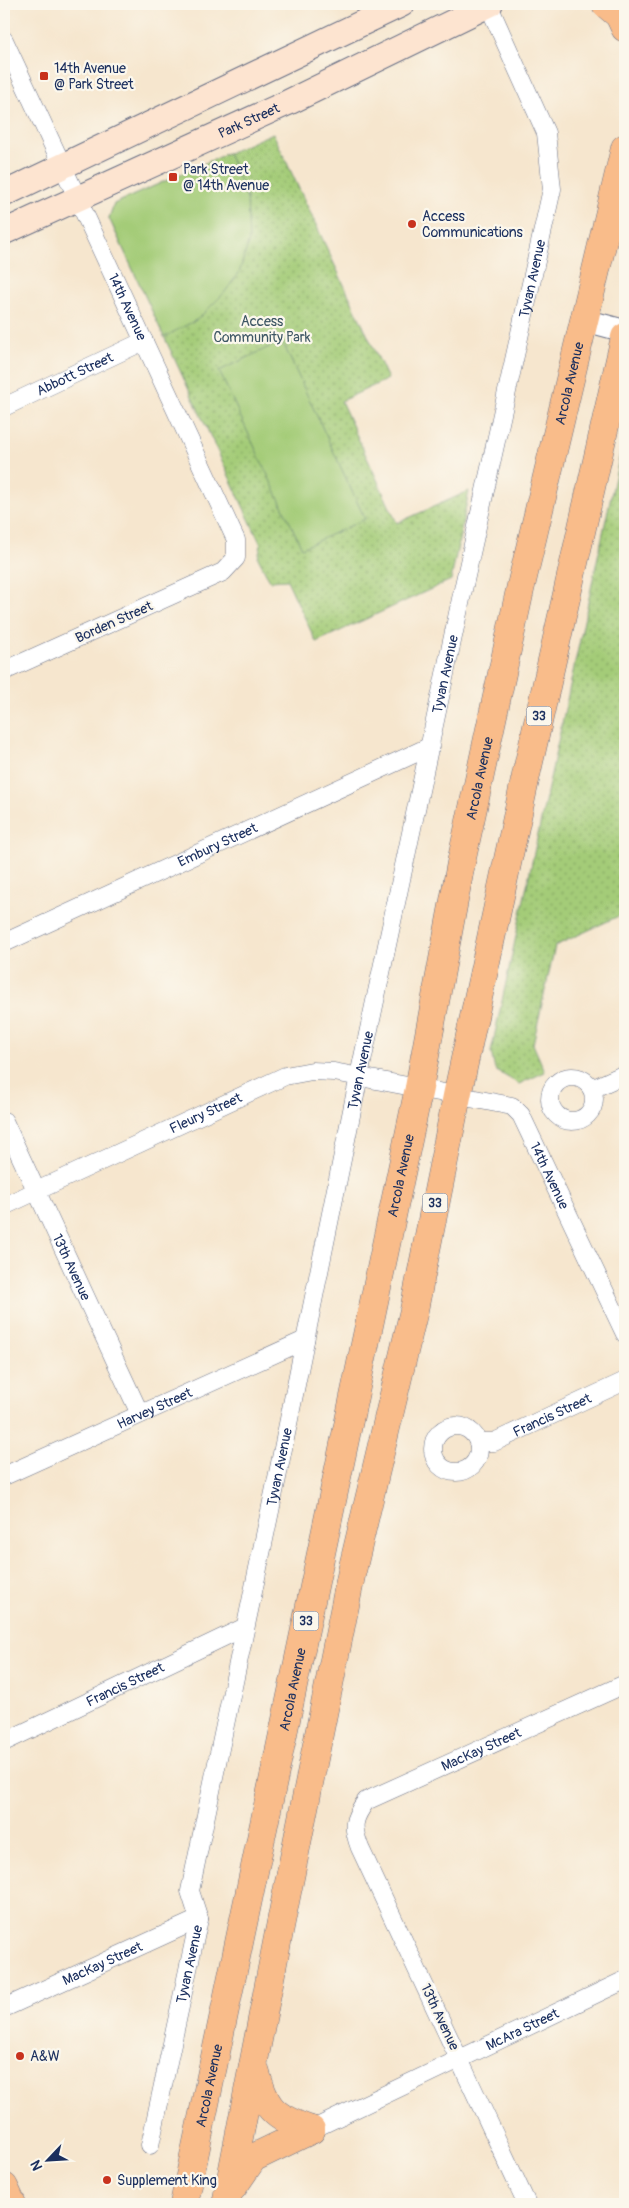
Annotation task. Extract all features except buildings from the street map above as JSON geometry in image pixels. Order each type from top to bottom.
[{"type":"main road","points":[[4,194],[402,4]]},
{"type":"main road","name":"Park Street","points":[[4,232],[287,103],[489,4]]},
{"type":"main road","points":[[606,4],[618,15],[625,28]]},
{"type":"main road","name":"Arcola Avenue","points":[[184,2204],[418,1088],[468,834],[520,590],[625,148]]},
{"type":"main road","name":"33","points":[[227,2199],[352,1571],[414,1310],[457,1096],[525,780],[625,337]]},
{"type":"main road","points":[[253,2065],[261,2092],[268,2106],[278,2116],[311,2130]]},
{"type":"main road","points":[[227,2199],[253,2158],[311,2130]]},
{"type":"main road","points":[[179,2204],[193,2155]]},
{"type":"main road","points":[[4,2187],[12,2204]]},
{"type":"street","name":"Tyvan Avenue","points":[[150,2145],[199,1919],[190,1890],[359,1076],[464,585],[552,189],[546,133],[526,84],[489,4]]},
{"type":"street","name":"14th Avenue","points":[[4,40],[236,540],[236,558],[223,572]]},
{"type":"street","points":[[584,320],[625,331]]},
{"type":"street","name":"Abbott Street","points":[[4,407],[144,341]]},
{"type":"street","name":"Borden Street","points":[[4,671],[223,572]]},
{"type":"street","name":"Embury Street","points":[[4,943],[431,746]]},
{"type":"street","name":"Fleury Street","points":[[4,1206],[285,1076],[312,1070],[359,1076],[418,1088]]},
{"type":"street","points":[[592,1089],[625,1074]]},
{"type":"street","name":"14th Avenue","points":[[418,1088],[512,1106],[521,1115],[625,1334]]},
{"type":"street","name":"13th Avenue","points":[[4,1121],[140,1414]]},
{"type":"street","name":"Harvey Street","points":[[4,1476],[305,1340]]},
{"type":"street","name":"Francis Street","points":[[478,1442],[494,1442],[625,1381]]},
{"type":"street","name":"Francis Street","points":[[4,1742],[245,1627]]},
{"type":"street","name":"MacKay Street","points":[[353,1830],[356,1814],[366,1801],[625,1684]]},
{"type":"street","name":"13th Avenue","points":[[353,1830],[527,2204]]},
{"type":"street","name":"MacKay Street","points":[[4,2008],[199,1919]]},
{"type":"street","name":"McAra Street","points":[[311,2130],[625,1980]]},
{"type":"green space","name":"Access Community Park","points":[[273,133],[388,379],[341,401],[397,523],[469,491],[451,580],[316,642],[287,580],[270,581],[258,558],[261,545],[109,218],[114,204]]},
{"type":"green space","points":[[228,153],[247,199],[249,240],[239,273],[224,293],[198,319],[164,337],[109,218],[114,204]]},
{"type":"green space","points":[[282,341],[365,519],[302,548],[219,371]]},
{"type":"green space","points":[[625,431],[625,913],[555,946],[533,1044],[545,1072],[519,1084],[495,1070],[491,1052]]},
{"type":"place","name":"14th Avenue @ Park Street","points":[[44,76]]},
{"type":"place","name":"Park Street @ 14th Avenue","points":[[173,177]]},
{"type":"place","name":"Access Communications","points":[[412,224]]},
{"type":"place","name":"A&W","points":[[20,2056]]},
{"type":"place","name":"Supplement King","points":[[107,2180]]}]
